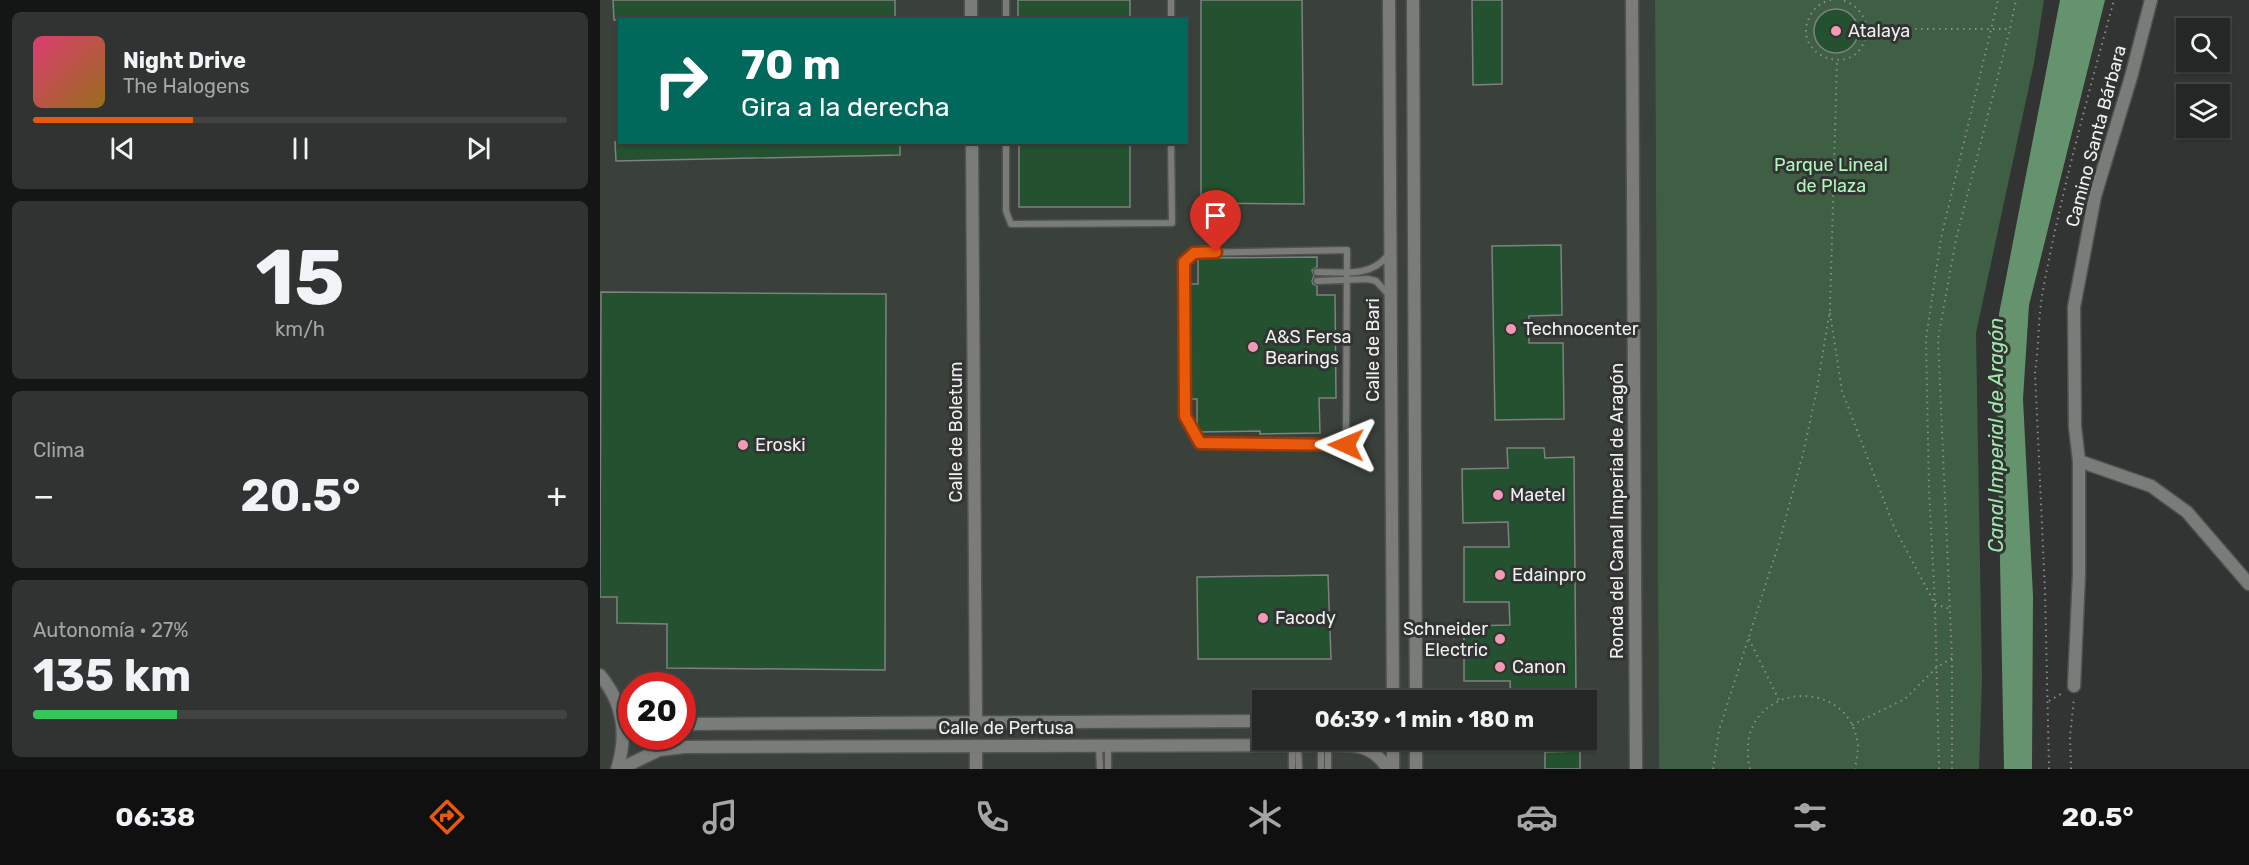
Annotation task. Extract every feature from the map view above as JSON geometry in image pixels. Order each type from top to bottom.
[{"type":"street","points":[[971,0],[971,18]]},
{"type":"street","name":"Calle de Bari","points":[[1389,0],[1393,690]]},
{"type":"street","points":[[1413,0],[1416,690]]},
{"type":"street","name":"Ronda del Canal Imperial de Aragón","points":[[1632,0],[1636,769]]},
{"type":"street","name":"Camino Santa Bárbara","points":[[2074,686],[2079,574],[2079,461],[2075,427],[2074,307],[2095,196],[2131,77],[2151,0]]},
{"type":"street","name":"Calle de Boletum","points":[[972,144],[976,721]]},
{"type":"street","points":[[2079,461],[2151,486],[2187,512],[2249,584]]},
{"type":"street","points":[[600,675],[618,704]]},
{"type":"street","points":[[1390,690],[1393,686]]},
{"type":"street","name":"Calle de Pertusa","points":[[696,724],[1252,721]]},
{"type":"street","name":"Calle de Pertusa","points":[[618,769],[660,750],[684,747],[1252,745]]},
{"type":"street","points":[[976,746],[976,769]]},
{"type":"street","points":[[618,769],[621,750]]},
{"type":"street","name":"Calle de Pertusa","points":[[1369,750],[1388,769]]},
{"type":"street","points":[[1393,750],[1393,769]]},
{"type":"street","points":[[1416,750],[1416,769]]},
{"type":"lane","points":[[1006,0],[1006,18]]},
{"type":"lane","points":[[1171,0],[1171,18]]},
{"type":"lane","points":[[1006,144],[1006,211],[1011,224],[1172,224],[1171,144]]},
{"type":"lane","points":[[1347,250],[1347,280],[1346,445],[1200,443],[1185,416],[1184,262],[1194,253],[1347,250]]},
{"type":"lane","points":[[1317,272],[1367,271],[1376,268],[1390,252]]},
{"type":"lane","points":[[1317,281],[1376,281],[1390,298]]},
{"type":"lane","points":[[1100,769],[1103,745]]},
{"type":"lane","points":[[1103,745],[1108,769]]},
{"type":"lane","points":[[1292,769],[1294,750]]},
{"type":"lane","points":[[1296,750],[1299,769]]},
{"type":"lane","points":[[1321,769],[1324,750]]},
{"type":"lane","points":[[1326,750],[1328,769]]},
{"type":"path","points":[[1831,0],[1812,11],[1806,30],[1812,48],[1828,59],[1837,60],[1855,54],[1865,39],[1867,29],[1861,12],[1854,5],[1840,0]]},
{"type":"path","points":[[1939,769],[1926,339],[1941,238],[1998,0]]},
{"type":"path","points":[[1952,769],[1952,658],[1938,339],[1956,239],[2016,0]]},
{"type":"path","points":[[2049,769],[2045,591],[2035,372],[2040,341],[2043,292],[2086,101],[2114,0]]},
{"type":"path","points":[[1867,29],[2010,29]]},
{"type":"path","points":[[1713,769],[1719,730],[1779,543],[1803,454],[1830,310],[1837,60]]},
{"type":"path","points":[[1830,310],[1842,391],[1894,527],[1935,604],[1950,609]]},
{"type":"path","points":[[1749,639],[1779,699]]},
{"type":"path","points":[[1852,725],[1905,699],[1936,668],[1952,658]]},
{"type":"path","points":[[2048,702],[2074,686]]},
{"type":"path","points":[[2071,769],[2070,736],[2074,686]]},
{"type":"path","points":[[1750,769],[1746,753],[1750,731],[1761,712],[1779,699],[1800,695],[1821,698],[1839,708],[1852,725],[1858,747],[1855,769]]},
{"type":"shaded area","points":[[600,0],[1655,0],[1659,769],[600,769]]},
{"type":"shaded area","name":"Canal Imperial de Aragón","points":[[2060,0],[2105,0],[2029,305],[2023,399],[2033,596],[2032,769],[2004,769],[1997,405],[1999,314]]},
{"type":"green space","name":"Parque Lineal de Plaza","points":[[1655,0],[2044,0],[2034,63],[1976,333],[1982,679],[1979,769],[1659,769]]},
{"type":"building","points":[[613,0],[895,0],[895,18],[618,18],[614,20]]},
{"type":"building","points":[[1018,0],[1130,0],[1130,18],[1018,18]]},
{"type":"building","points":[[1201,0],[1302,0],[1304,204],[1201,203]]},
{"type":"building","points":[[1472,0],[1502,0],[1502,84],[1473,85]]},
{"type":"building","name":"Atalaya","points":[[1836,9],[1852,15],[1858,31],[1852,47],[1836,53],[1820,47],[1814,31],[1820,15]]},
{"type":"building","points":[[615,142],[618,144],[900,144],[900,155],[616,161]]},
{"type":"building","points":[[1019,144],[1130,144],[1130,207],[1019,207]]},
{"type":"building","name":"Technocenter","points":[[1561,245],[1562,315],[1529,316],[1529,343],[1563,343],[1564,419],[1495,420],[1492,246]]},
{"type":"building","name":"A&S Fersa Bearings","points":[[1317,257],[1317,267],[1312,270],[1314,276],[1312,281],[1317,286],[1317,295],[1335,295],[1336,398],[1319,398],[1320,433],[1200,432],[1197,427],[1197,399],[1190,399],[1189,284],[1198,284],[1198,258]]},
{"type":"building","name":"Eroski","points":[[601,292],[886,294],[885,670],[667,668],[667,624],[617,623],[617,597],[600,597]]},
{"type":"building","points":[[1507,448],[1544,448],[1545,458],[1574,457],[1576,690],[1510,690],[1510,681],[1464,681],[1464,626],[1510,625],[1509,602],[1464,602],[1464,547],[1509,547],[1508,522],[1463,523],[1462,469],[1508,468]]},
{"type":"building","name":"Facody","points":[[1328,575],[1331,659],[1198,659],[1197,577]]},
{"type":"building","points":[[1580,751],[1580,769],[1545,769],[1545,752]]},
{"type":"place","name":"Atalaya","points":[[1836,31]]},
{"type":"place","name":"Technocenter","points":[[1511,329]]},
{"type":"place","name":"A&S Fersa Bearings","points":[[1253,347]]},
{"type":"place","name":"Eroski","points":[[743,445]]},
{"type":"place","name":"Maetel","points":[[1498,495]]},
{"type":"place","name":"Edainpro","points":[[1500,575]]},
{"type":"place","name":"Facody","points":[[1263,618]]},
{"type":"place","name":"Schneider Electric","points":[[1500,639]]},
{"type":"place","name":"Canon","points":[[1500,667]]},
{"type":"route","points":[[1216,252],[1194,253],[1184,262],[1185,416],[1200,443],[1346,445]]}]
